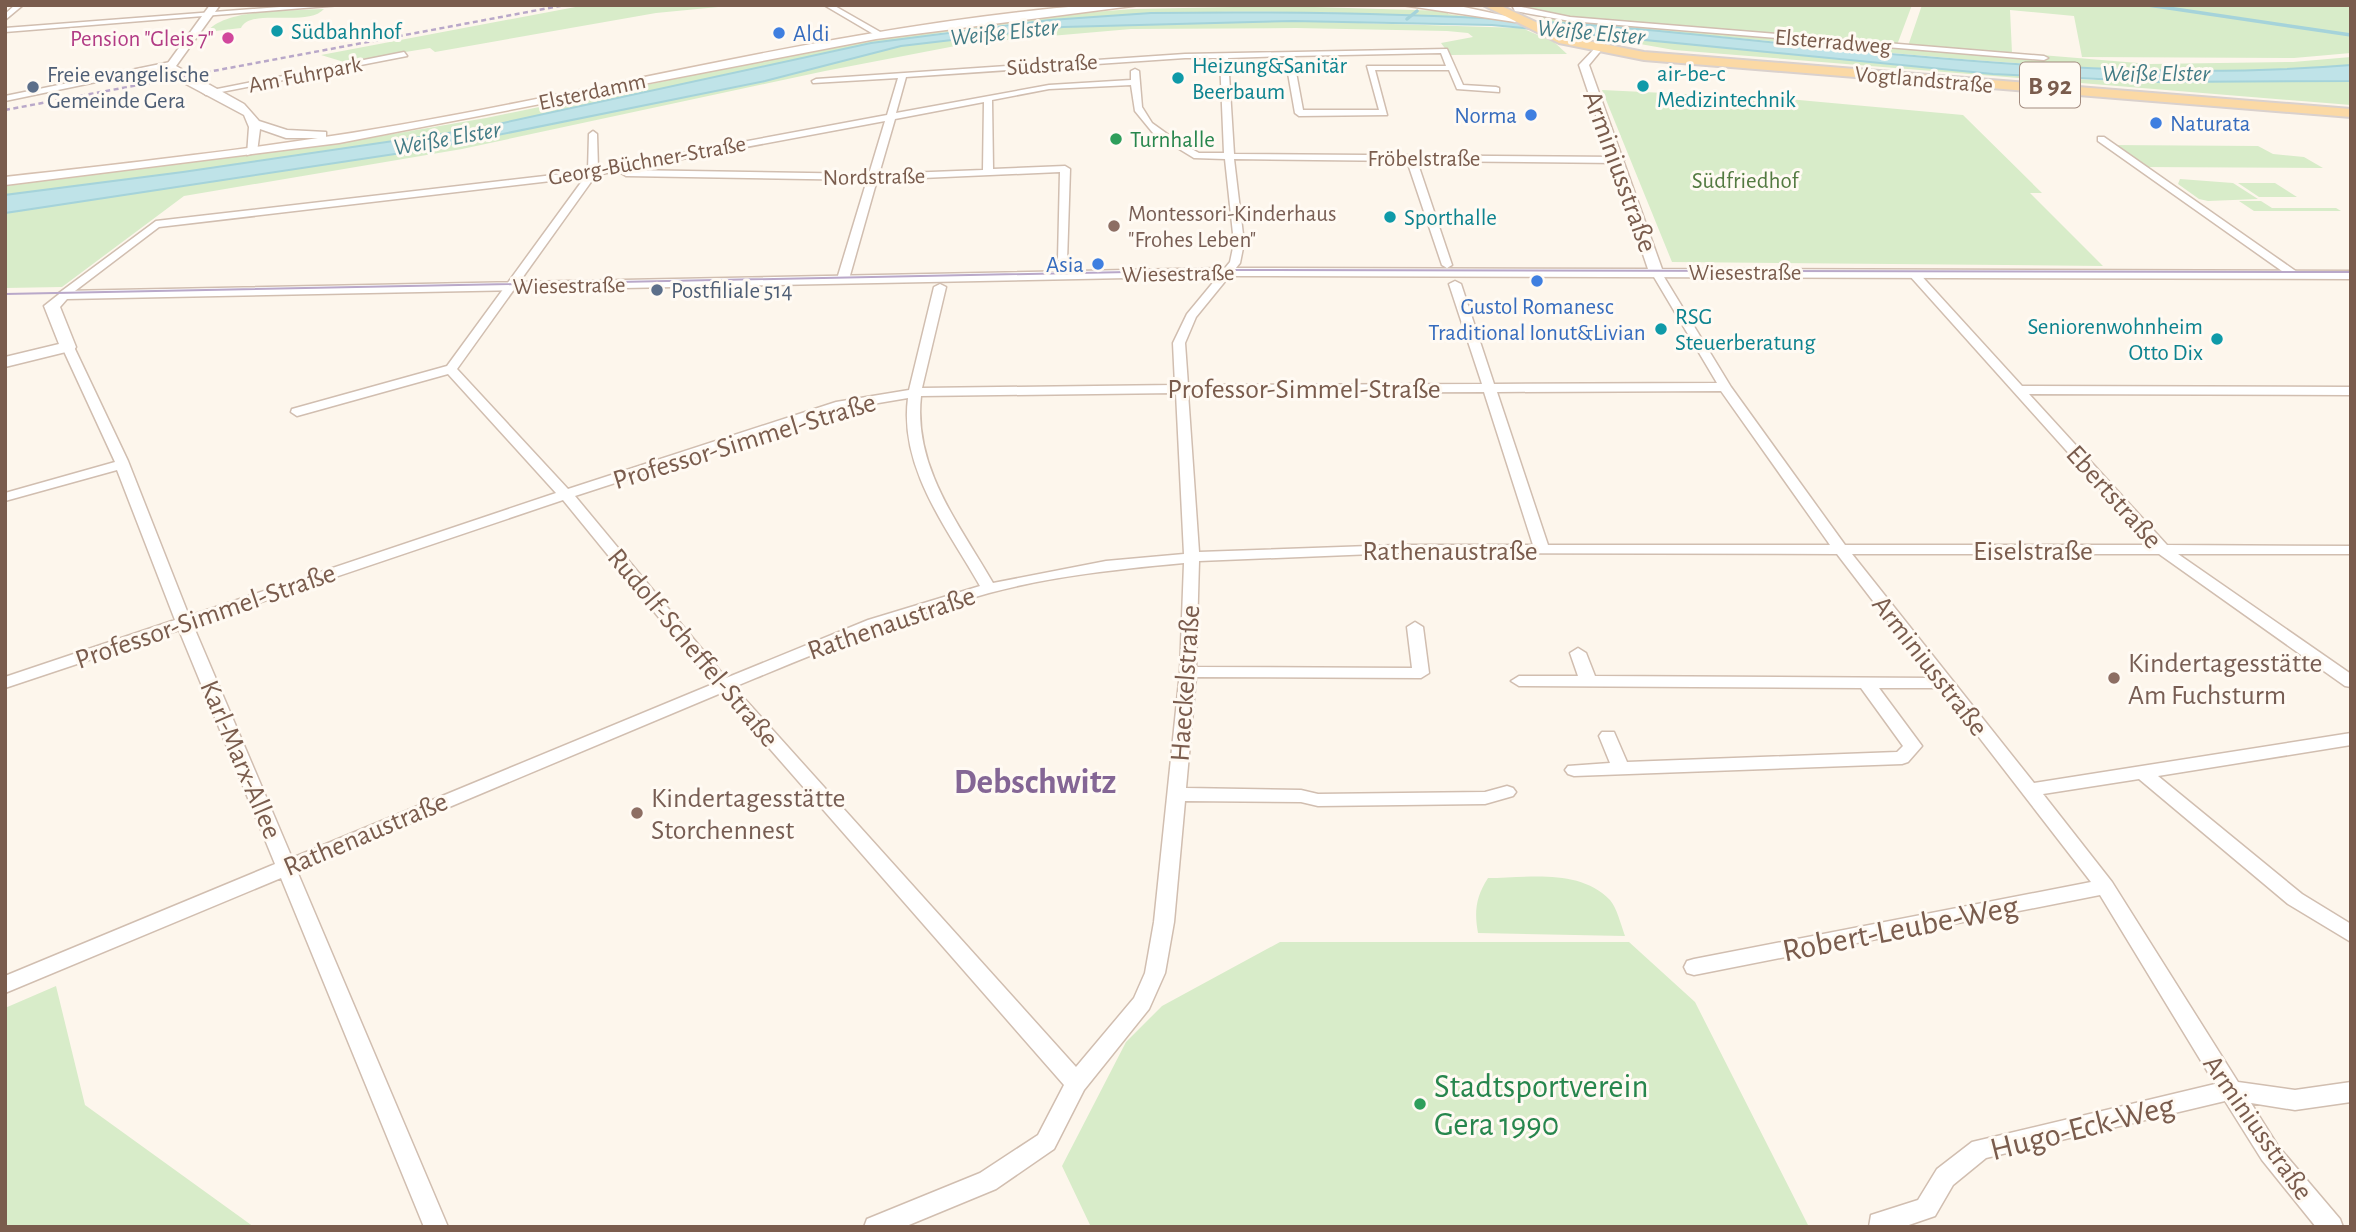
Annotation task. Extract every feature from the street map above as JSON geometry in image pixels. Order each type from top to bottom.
[{"type":"main road","name":"Elsterdamm","points":[[5,174],[251,149],[468,112],[875,31],[1081,5]]},
{"type":"main road","name":"Elsterdamm","points":[[5,181],[448,120],[875,31],[1135,5]]},
{"type":"main road","points":[[1407,5],[1489,9]]},
{"type":"main road","name":"B 92","points":[[1489,9],[1508,10]]},
{"type":"main road","name":"Vogtlandstraße","points":[[1508,10],[1564,40],[1606,47],[2351,111]]},
{"type":"main road","name":"Vogtlandstraße","points":[[1508,10],[1555,30],[1606,47]]},
{"type":"street","points":[[5,18],[20,5]]},
{"type":"street","points":[[5,30],[211,10],[338,5]]},
{"type":"street","points":[[827,5],[875,31]]},
{"type":"street","points":[[1508,10],[1518,9],[1570,19],[1623,23]]},
{"type":"street","points":[[5,99],[170,64],[211,10]]},
{"type":"street","name":"Elsterradweg","points":[[1623,23],[2044,58]]},
{"type":"street","name":"Arminiusstraße","points":[[1587,74],[1606,47]]},
{"type":"street","name":"Arminiusstraße","points":[[1606,47],[1585,60],[1587,74],[1656,272],[1726,387],[1840,550],[2105,887],[2270,1153],[2331,1227]]},
{"type":"street","name":"Südstraße","points":[[816,81],[1136,59],[1444,51],[1460,87],[1496,90]]},
{"type":"street","name":"Fröbelstraße","points":[[1288,53],[1299,113],[1384,113],[1370,68],[1452,68]]},
{"type":"street","name":"Am Fuhrpark","points":[[206,92],[404,54]]},
{"type":"street","name":"Haeckelstraße","points":[[876,1227],[988,1181],[1046,1142],[1076,1083],[1142,1003],[1155,973],[1164,922],[1188,672],[1192,558],[1179,342],[1191,316],[1235,262],[1239,243],[1229,156],[1224,55]]},
{"type":"street","name":"Fröbelstraße","points":[[1136,59],[1135,82],[1139,112],[1160,134],[1180,149],[1197,156],[1619,160]]},
{"type":"street","name":"Am Fuhrpark","points":[[170,64],[173,71],[206,92],[240,104],[250,112],[254,123],[251,149]]},
{"type":"street","points":[[843,279],[903,75]]},
{"type":"street","name":"Georg-Büchner-Straße","points":[[63,295],[156,224],[593,173],[1049,87],[1135,82]]},
{"type":"street","points":[[988,98],[988,172]]},
{"type":"street","points":[[254,123],[286,134],[323,135]]},
{"type":"street","points":[[296,412],[451,369],[593,173],[593,134]]},
{"type":"street","points":[[2101,139],[2293,274]]},
{"type":"street","points":[[1411,158],[1447,265]]},
{"type":"street","name":"Nordstraße","points":[[593,173],[872,177],[1065,169],[1063,260]]},
{"type":"street","name":"Wiesestraße","points":[[63,295],[1227,272],[2351,275]]},
{"type":"street","name":"Ebertstraße","points":[[1913,273],[2164,551],[2351,682]]},
{"type":"street","points":[[1455,284],[1542,550]]},
{"type":"street","points":[[940,287],[916,392],[913,424],[918,454],[930,483],[989,588]]},
{"type":"street","name":"Karl-Marx-Allee","points":[[63,295],[52,306],[68,347],[122,464],[436,1227]]},
{"type":"street","points":[[5,362],[68,347]]},
{"type":"street","name":"Rudolf-Scheffel-Straße","points":[[451,369],[566,495],[722,684],[1076,1083]]},
{"type":"street","name":"Professor-Simmel-Straße","points":[[5,683],[834,407],[916,392],[1726,387]]},
{"type":"street","points":[[2019,390],[2351,391]]},
{"type":"street","points":[[5,497],[122,464]]},
{"type":"street","name":"Rathenaustraße","points":[[5,985],[722,684],[874,623],[989,588],[1106,566],[1192,558],[1398,548],[1840,550]]},
{"type":"street","name":"Eiselstraße","points":[[1840,550],[2351,550]]},
{"type":"street","points":[[1188,672],[1421,673],[1415,627]]},
{"type":"street","points":[[1578,653],[1589,682]]},
{"type":"street","points":[[1519,681],[1946,683]]},
{"type":"street","points":[[1574,770],[1902,758],[1913,746],[1866,683]]},
{"type":"street","points":[[1608,736],[1621,768]]},
{"type":"street","points":[[2030,790],[2351,739]]},
{"type":"street","points":[[2142,772],[2295,899],[2351,934]]},
{"type":"street","points":[[1176,794],[1301,796],[1318,800],[1485,799],[1507,792]]},
{"type":"street","name":"Robert-Leube-Weg","points":[[1693,967],[2105,887]]},
{"type":"street","points":[[2230,1090],[2295,1100],[2351,1092]]},
{"type":"street","name":"Hugo-Eck-Weg","points":[[1881,1227],[1880,1223],[1926,1208],[1945,1177],[1980,1149],[2230,1090]]},
{"type":"green space","points":[[586,5],[739,5],[656,13],[435,52],[430,48],[344,62],[321,55]]},
{"type":"green space","points":[[1520,5],[1912,5],[1897,45],[1908,46],[1922,5],[2351,5],[2351,53],[2294,58],[2082,57],[2074,16],[2010,10],[2012,53],[2150,64],[2293,62],[2351,57],[2351,65],[2251,70],[2151,70],[1951,58],[1552,24]]},
{"type":"green space","points":[[1281,6],[1448,11],[1448,14],[1498,20],[1386,14],[1219,12],[1107,16],[979,28],[763,66],[550,114],[419,139],[5,195],[5,186],[352,141],[486,118],[858,41],[1028,17],[1133,9]]},
{"type":"green space","points":[[324,9],[305,17],[256,19],[241,28],[207,32],[216,24],[244,15]]},
{"type":"green space","points":[[1293,21],[1522,28],[1554,42],[1567,54],[1450,55],[1441,43],[1473,37],[1468,33],[1447,31],[1296,28],[1131,29],[971,43],[825,71],[462,149],[184,196],[62,287],[5,288],[5,213],[428,149],[765,81],[901,46],[1063,27]]},
{"type":"green space","points":[[1572,32],[1948,70],[2074,79],[2178,82],[2351,81],[2351,105],[1674,50]]},
{"type":"green space","name":"Südfriedhof","points":[[1602,90],[1788,99],[1963,115],[2042,193],[2030,193],[2103,266],[1672,262]]},
{"type":"green space","points":[[2110,145],[2258,146],[2273,154],[2304,157],[2323,168],[2140,167]]},
{"type":"green space","points":[[2180,179],[2233,183],[2258,199],[2199,199],[2178,184]]},
{"type":"green space","points":[[2238,183],[2275,183],[2297,197],[2259,197]]},
{"type":"green space","points":[[2239,201],[2261,201],[2272,208],[2336,208],[2341,211],[2254,211]]},
{"type":"green space","points":[[1552,877],[1583,883],[1610,900],[1625,936],[1478,933],[1477,904],[1488,878]]},
{"type":"green space","name":"Stadtsportverein Gera 1990","points":[[1280,942],[1629,942],[1695,1002],[1809,1227],[1091,1227],[1062,1166],[1126,1042],[1162,1006]]},
{"type":"green space","points":[[56,986],[85,1105],[254,1227],[5,1227],[5,1008]]},
{"type":"water","name":"Weiße Elster","points":[[1151,13],[1326,13],[1500,19],[2075,68],[2259,70],[2351,65],[2351,81],[2160,82],[1993,74],[1492,25],[1293,21],[1063,27],[901,46],[765,81],[428,149],[5,213],[5,195],[475,129],[871,43],[1050,20]]},
{"type":"waterway","points":[[2148,5],[2351,35]]},
{"type":"waterway","points":[[1407,19],[1417,11]]},
{"type":"tram line","points":[[5,294],[1228,270],[2351,272]]},
{"type":"railway","points":[[5,110],[565,5]]},
{"type":"place","name":"Südbahnhof","points":[[277,31]]},
{"type":"place","name":"Aldi","points":[[779,33]]},
{"type":"place","name":"Pension \"Gleis 7\"","points":[[228,38]]},
{"type":"place","name":"Heizung&Sanitär Beerbaum","points":[[1178,78]]},
{"type":"place","name":"air-be-c Medizintechnik","points":[[1643,86]]},
{"type":"place","name":"Freie evangelische Gemeinde Gera","points":[[33,87]]},
{"type":"place","name":"Norma","points":[[1531,115]]},
{"type":"place","name":"Naturata","points":[[2156,123]]},
{"type":"place","name":"Turnhalle","points":[[1116,139]]},
{"type":"place","name":"Sporthalle","points":[[1390,217]]},
{"type":"place","name":"Montessori-Kinderhaus \"Frohes Leben\"","points":[[1114,226]]},
{"type":"place","name":"Asia","points":[[1098,264]]},
{"type":"place","name":"Gustol Romanesc Traditional Ionut&Livian","points":[[1537,281]]},
{"type":"place","name":"Postfiliale 514","points":[[657,290]]},
{"type":"place","name":"RSG Steuerberatung","points":[[1661,329]]},
{"type":"place","name":"Seniorenwohnheim Otto Dix","points":[[2217,339]]},
{"type":"place","name":"Kindertagesstätte Am Fuchsturm","points":[[2114,678]]},
{"type":"place","name":"Kindertagesstätte Storchennest","points":[[637,813]]},
{"type":"place","name":"Stadtsportverein Gera 1990","points":[[1420,1104]]},
{"type":"district","name":"Debschwitz","points":[[1035,781]]}]
